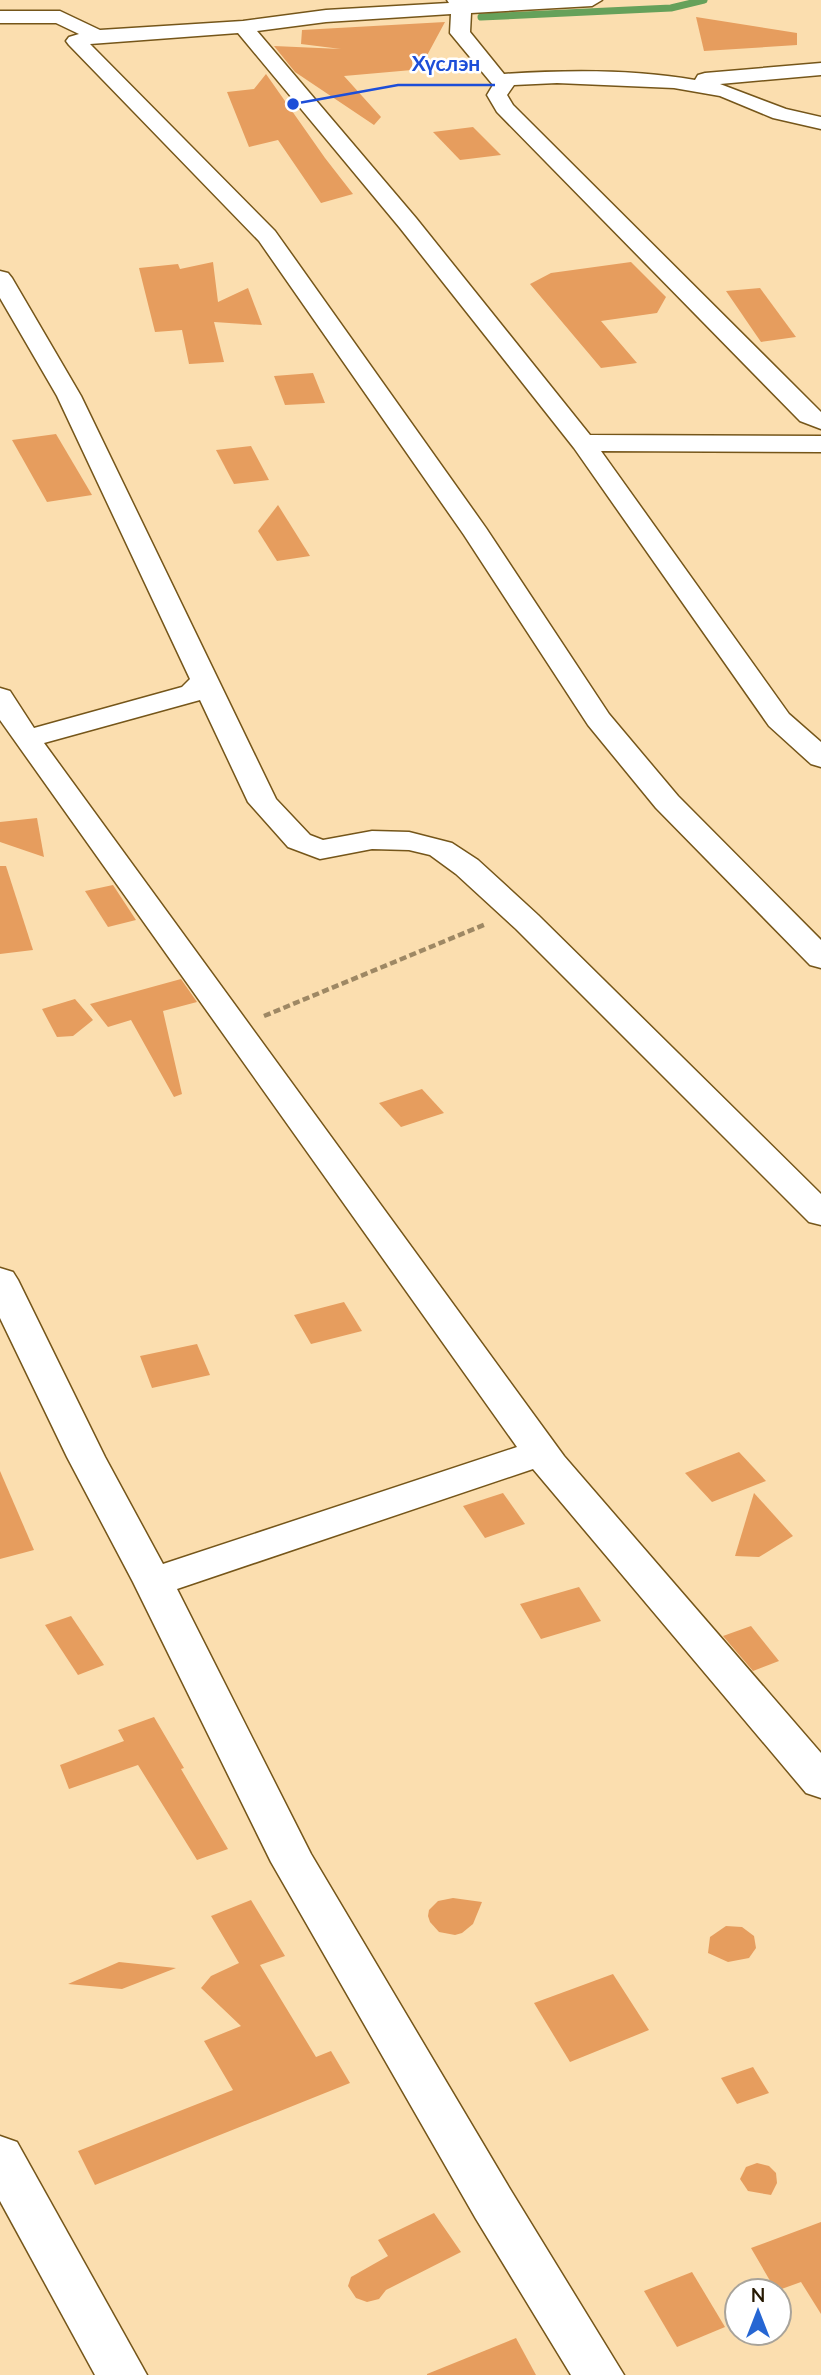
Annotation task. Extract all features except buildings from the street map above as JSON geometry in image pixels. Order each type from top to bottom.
[{"type":"street","points":[[592,0],[459,4],[326,16],[243,27],[97,36],[76,41],[267,236],[477,534],[598,719],[667,802],[821,958]]},
{"type":"street","points":[[459,4],[460,33],[498,80],[505,83],[497,95],[504,108],[809,416],[821,422]]},
{"type":"street","points":[[243,27],[254,16],[256,6]]},
{"type":"street","points":[[0,17],[60,17],[97,36]]},
{"type":"street","points":[[243,27],[408,223],[583,443],[779,720],[821,758]]},
{"type":"street","points":[[498,80],[557,77],[674,82],[821,69]]},
{"type":"street","points":[[674,82],[725,91],[780,114],[821,123]]},
{"type":"street","points":[[0,278],[69,396],[263,802],[299,841],[320,850],[372,840],[409,841],[441,849],[467,867],[516,911],[821,1214]]},
{"type":"street","points":[[583,443],[821,444]]},
{"type":"street","points":[[26,739],[192,693],[205,680]]},
{"type":"street","points":[[0,697],[26,739],[541,1453],[821,1782]]},
{"type":"street","points":[[0,1280],[86,1457],[153,1582],[293,1862],[493,2204],[599,2375]]},
{"type":"street","points":[[153,1582],[541,1453]]},
{"type":"street","points":[[0,2156],[122,2375]]},
{"type":"path","points":[[235,1028],[516,911]]},
{"type":"waterway","points":[[481,17],[671,8],[704,0]]},
{"type":"place","name":"Хүслэн","points":[[293,104]]}]
